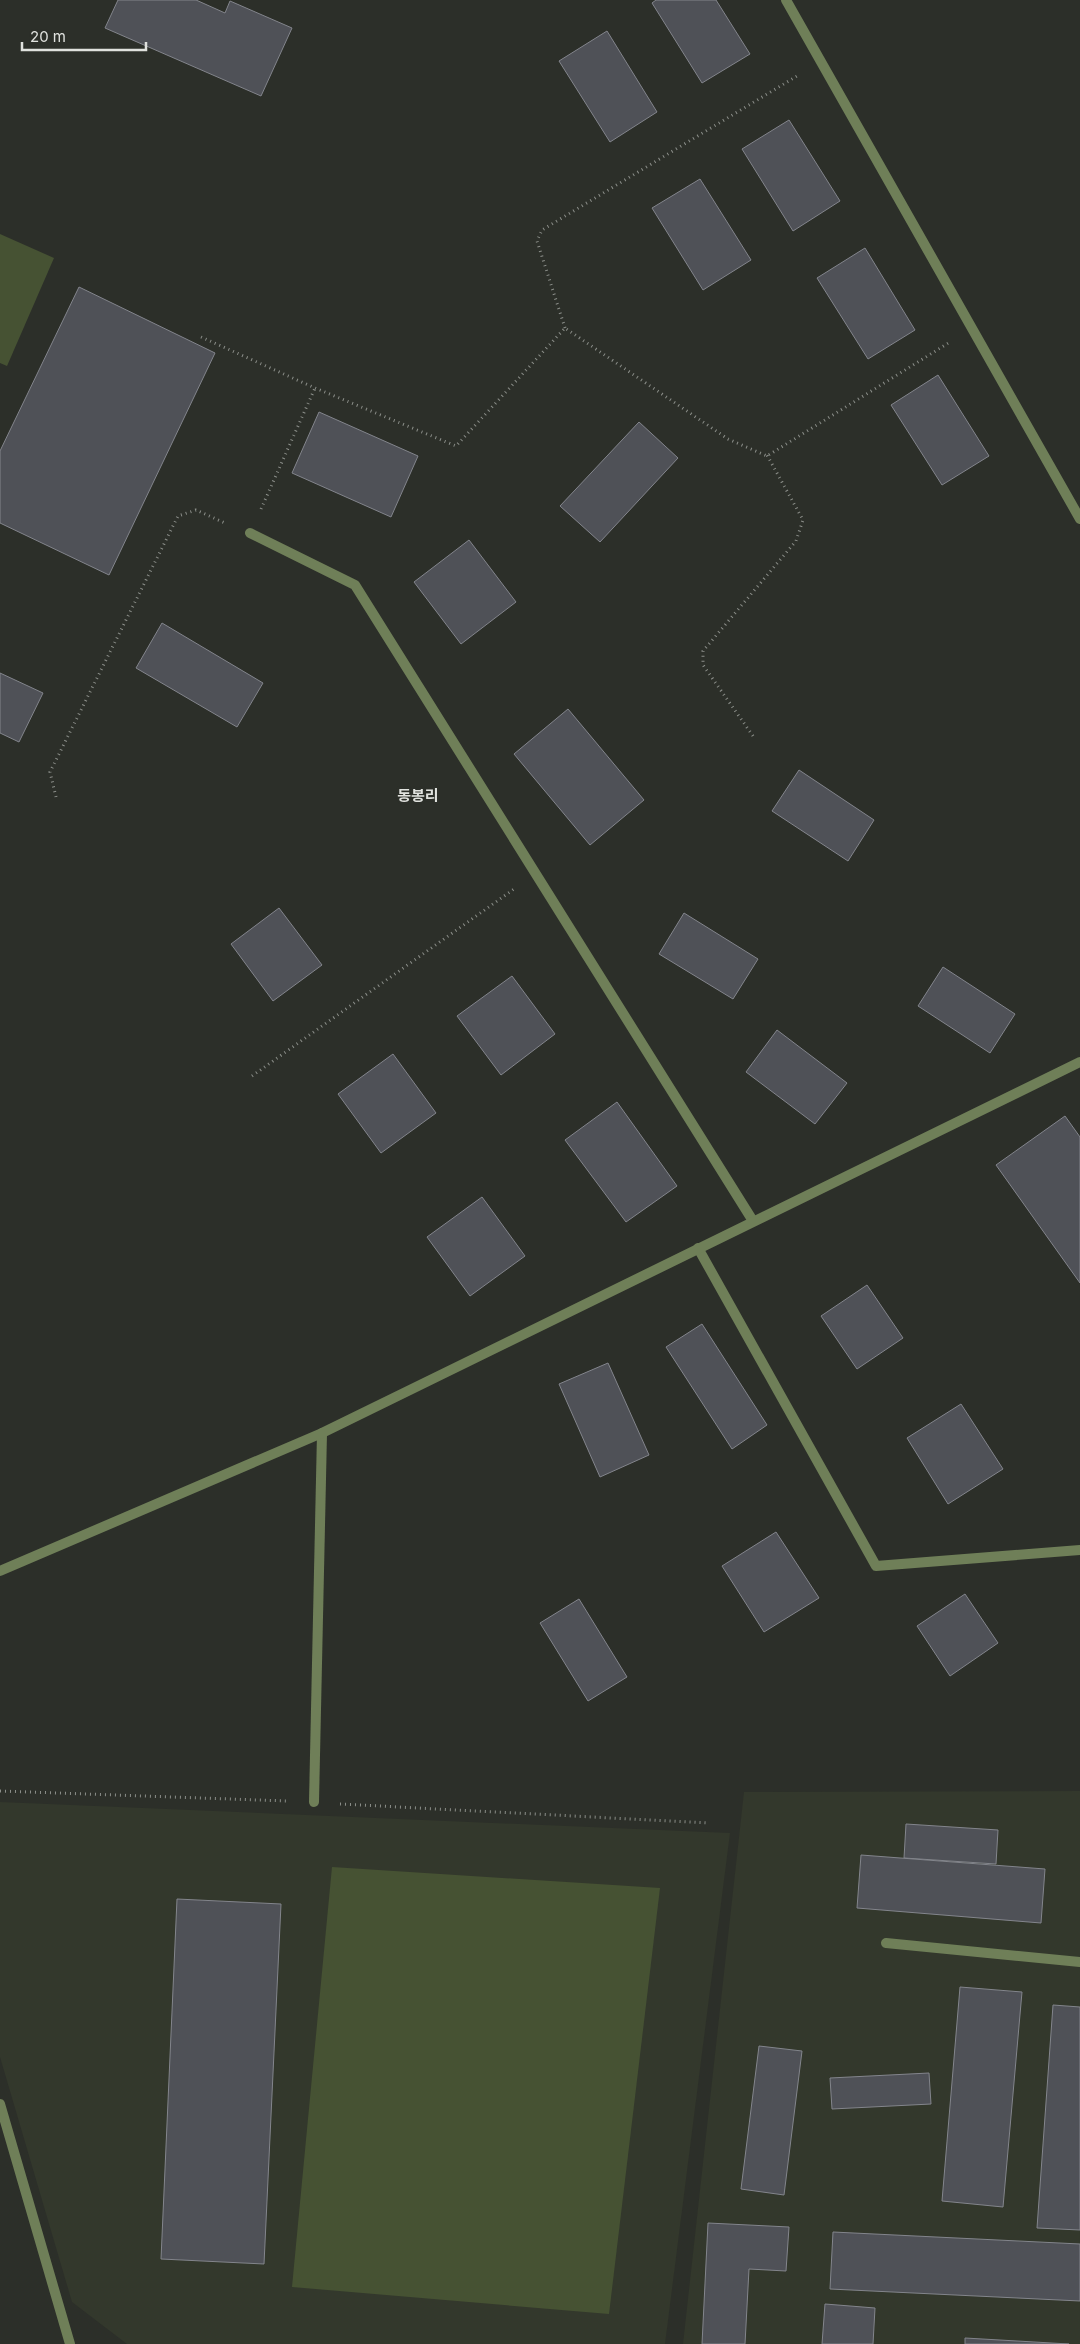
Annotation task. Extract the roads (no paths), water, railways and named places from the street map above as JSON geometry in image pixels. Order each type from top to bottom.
[{"type":"street","points":[[786,0],[1080,520]]},
{"type":"street","points":[[250,533],[355,586],[754,1221]]},
{"type":"street","points":[[0,1571],[322,1433],[1080,1062]]},
{"type":"street","points":[[698,1248],[876,1566],[1080,1550]]},
{"type":"street","points":[[314,1802],[322,1433]]},
{"type":"street","points":[[886,1944],[1080,1962]]},
{"type":"street","points":[[0,2104],[70,2344]]},
{"type":"district","name":"동봉리","points":[[418,796]]}]
